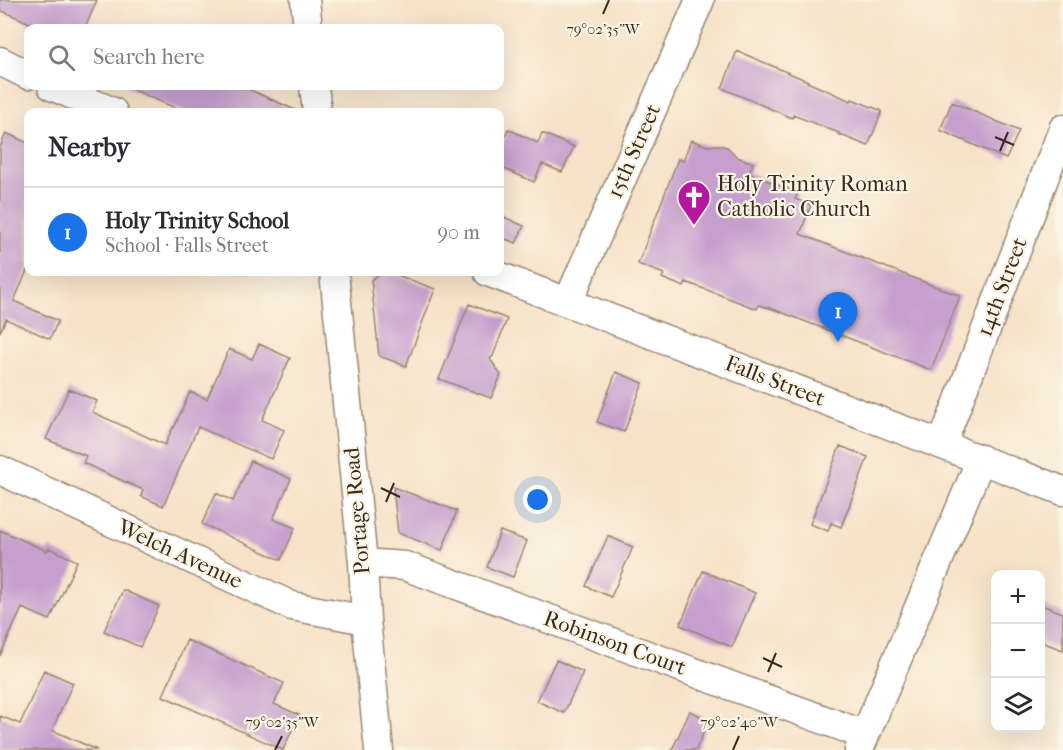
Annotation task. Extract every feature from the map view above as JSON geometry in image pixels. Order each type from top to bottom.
[{"type":"street","points":[[305,0],[308,24]]},
{"type":"street","name":"15th Street","points":[[568,302],[700,0]]},
{"type":"street","points":[[0,62],[24,73]]},
{"type":"street","points":[[61,90],[104,108]]},
{"type":"street","points":[[314,90],[317,108]]},
{"type":"street","name":"14th Street","points":[[942,444],[1063,129]]},
{"type":"street","name":"Portage Road","points":[[334,276],[379,750]]},
{"type":"street","name":"Falls Street","points":[[499,276],[1063,491]]},
{"type":"street","points":[[862,743],[981,459]]},
{"type":"street","name":"Welch Avenue","points":[[0,470],[292,606],[366,620]]},
{"type":"street","name":"Robinson Court","points":[[363,563],[405,566],[862,743]]},
{"type":"building","points":[[0,0],[97,0],[87,24],[32,24],[0,10]]},
{"type":"building","points":[[737,51],[851,101],[852,99],[882,111],[868,146],[793,115],[792,118],[722,88]]},
{"type":"building","points":[[133,90],[250,90],[291,108],[176,108]]},
{"type":"building","points":[[952,102],[1019,131],[1006,159],[940,130]]},
{"type":"building","points":[[508,129],[538,143],[542,133],[574,147],[562,172],[542,164],[534,182],[504,169],[504,140]]},
{"type":"building","points":[[6,133],[24,141],[25,276],[14,301],[58,321],[50,339],[6,319],[0,332],[0,148]]},
{"type":"building","points":[[691,140],[707,146],[727,147],[737,157],[753,163],[749,173],[798,193],[795,199],[811,205],[800,234],[960,296],[931,370],[773,309],[759,305],[757,309],[686,282],[684,287],[662,278],[664,274],[638,264],[678,159],[683,161]]},
{"type":"building","points":[[504,217],[524,226],[516,243],[504,238]]},
{"type":"building","points":[[376,276],[400,276],[435,289],[406,366],[379,356],[371,280]]},
{"type":"building","points":[[469,304],[507,319],[490,359],[501,375],[491,398],[439,379]]},
{"type":"building","points":[[259,344],[290,358],[262,420],[284,430],[271,459],[198,427],[163,506],[141,496],[143,490],[83,463],[86,456],[46,439],[69,389],[97,401],[92,412],[165,445],[190,392],[207,399],[229,349],[252,359]]},
{"type":"building","points":[[616,372],[643,383],[624,432],[597,422]]},
{"type":"building","points":[[840,446],[868,457],[841,527],[831,523],[828,531],[810,524]]},
{"type":"building","points":[[251,461],[291,479],[273,519],[295,528],[281,560],[202,524],[216,493],[233,501]]},
{"type":"building","points":[[393,487],[457,511],[442,550],[398,533]]},
{"type":"building","points":[[0,530],[47,551],[49,548],[77,561],[50,620],[22,608],[0,656]]},
{"type":"building","points":[[500,531],[527,541],[513,577],[487,567]]},
{"type":"building","points":[[608,536],[633,547],[611,597],[586,586]]},
{"type":"building","points":[[703,571],[755,593],[732,647],[680,625]]},
{"type":"building","points":[[123,590],[159,606],[140,647],[104,631]]},
{"type":"building","points":[[1045,606],[1063,613],[1063,650],[1045,643]]},
{"type":"building","points":[[187,640],[284,683],[274,704],[299,715],[283,750],[163,696]]},
{"type":"building","points":[[556,660],[583,672],[564,713],[537,701]]},
{"type":"building","points":[[44,670],[73,683],[52,730],[97,750],[0,750],[0,716],[20,724]]},
{"type":"building","points":[[690,711],[709,720],[696,750],[672,750]]},
{"type":"place","name":"Holy Trinity Roman Catholic Church","points":[[694,226]]},
{"type":"place","name":"Holy Trinity School","points":[[838,342]]}]
